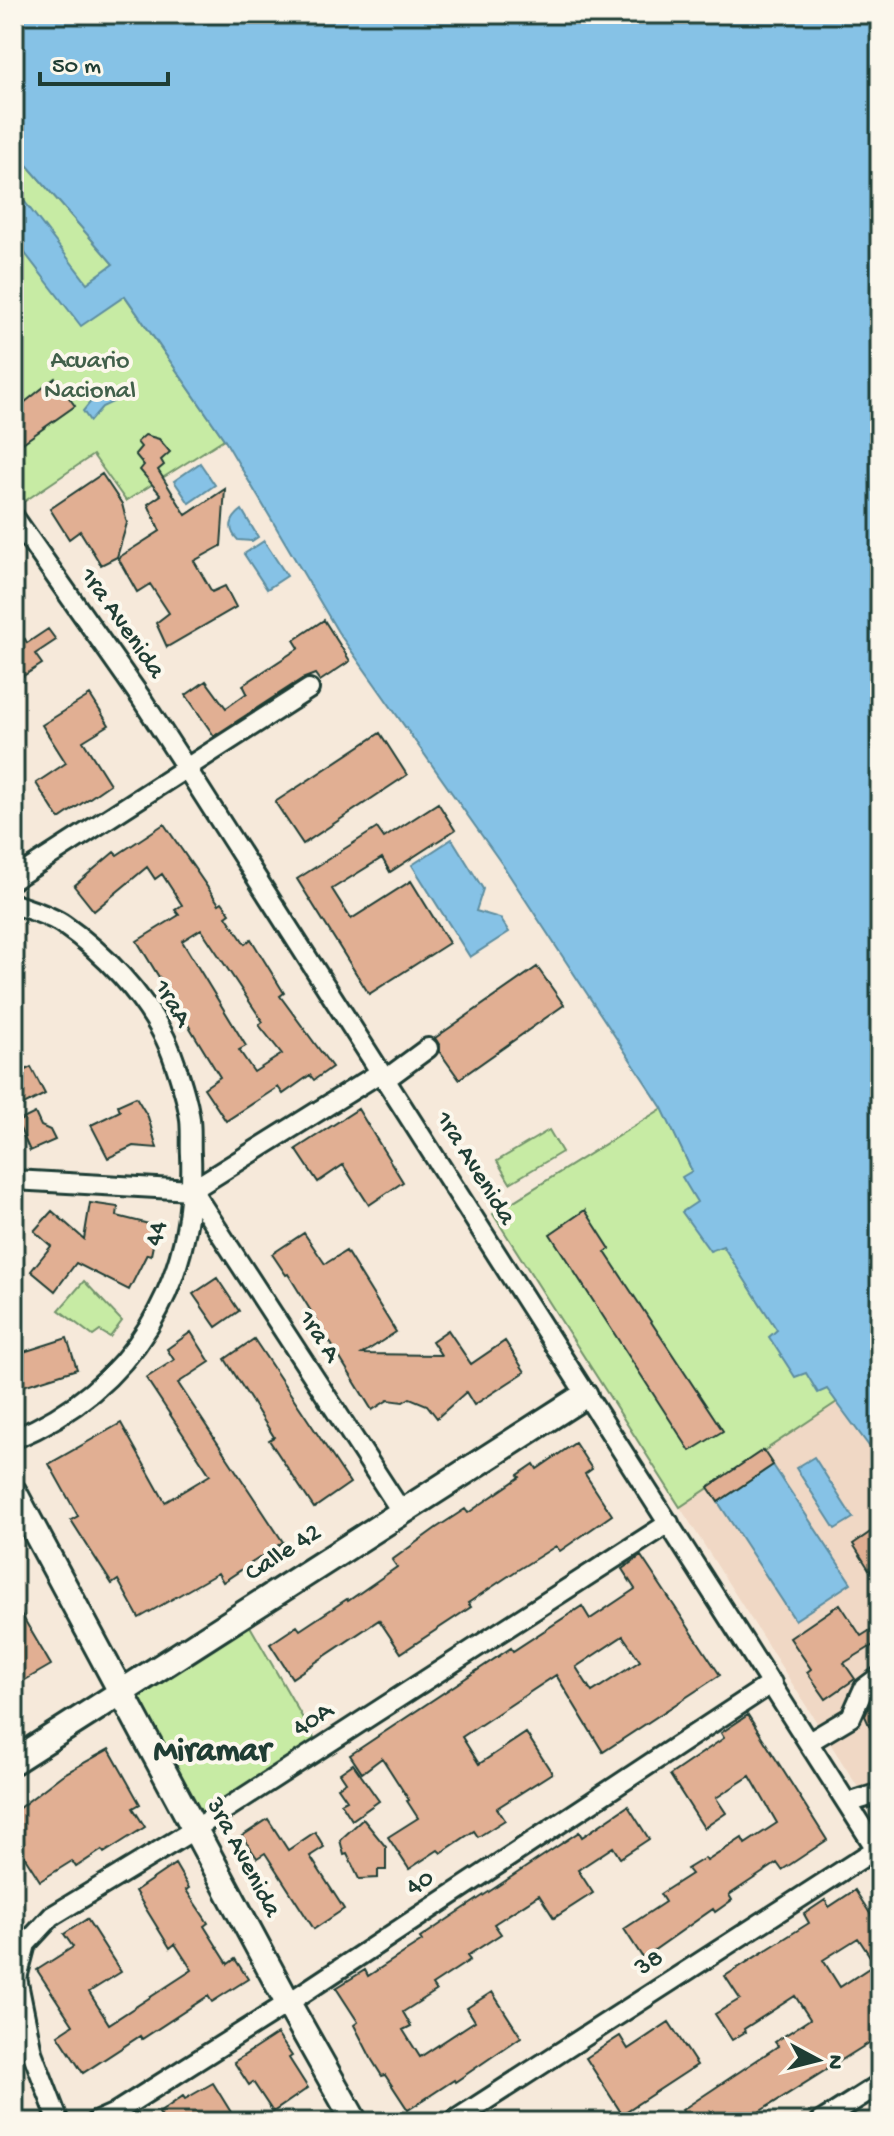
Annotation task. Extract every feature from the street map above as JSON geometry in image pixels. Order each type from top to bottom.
[{"type":"main road","name":"Calle 42","points":[[14,1761],[585,1395]]},
{"type":"main road","name":"3ra Avenida","points":[[14,1492],[355,2122]]},
{"type":"street","name":"1ra Avenida","points":[[14,517],[187,769],[878,1852]]},
{"type":"street","points":[[14,879],[309,689]]},
{"type":"street","name":"1raA","points":[[14,904],[62,924],[121,974],[165,1038],[189,1112],[192,1190]]},
{"type":"street","points":[[14,1180],[192,1190],[428,1048]]},
{"type":"street","name":"44","points":[[14,1439],[46,1426],[94,1393],[134,1351],[164,1302],[174,1275],[184,1247],[192,1190]]},
{"type":"street","name":"1ra A","points":[[192,1190],[401,1511]]},
{"type":"street","name":"40A","points":[[59,2122],[32,2052],[17,1978],[26,1944],[52,1916],[195,1829],[669,1523]]},
{"type":"street","points":[[809,1742],[851,1717],[864,1688],[880,1676]]},
{"type":"street","name":"40","points":[[95,2122],[113,2114],[288,2003],[772,1683]]},
{"type":"street","points":[[848,1803],[880,1793]]},
{"type":"street","name":"38","points":[[452,2122],[878,1852]]},
{"type":"street","points":[[820,2122],[880,2084]]},
{"type":"shaded area","points":[[837,1402],[880,1461],[880,1822],[680,1507]]},
{"type":"green space","name":"Acuario Nacional","points":[[14,150],[113,264],[125,296],[224,439],[126,501],[93,455],[25,501],[14,489]]},
{"type":"green space","points":[[663,1108],[692,1171],[837,1402],[680,1507],[493,1214]]},
{"type":"green space","points":[[549,1130],[562,1152],[510,1183],[497,1161]]},
{"type":"green space","points":[[84,1281],[122,1321],[110,1337],[100,1331],[93,1336],[59,1310]]},
{"type":"green space","points":[[243,1614],[320,1748],[195,1829],[122,1691]]},
{"type":"water","points":[[14,14],[880,14],[880,1461],[827,1389],[818,1393],[806,1373],[795,1377],[769,1337],[777,1330],[723,1246],[710,1251],[682,1212],[697,1202],[682,1177],[692,1171],[662,1108],[502,864],[338,632],[224,439],[125,296],[81,326],[14,239],[14,202],[21,197],[87,283],[113,264],[14,150]]},
{"type":"water","points":[[101,389],[113,393],[115,401],[102,407],[90,421],[83,411]]},
{"type":"water","points":[[200,463],[215,485],[189,503],[174,481]]},
{"type":"water","points":[[242,510],[258,537],[252,541],[238,540],[232,532],[233,521]]},
{"type":"water","points":[[264,541],[287,576],[267,589],[244,554]]},
{"type":"water","points":[[452,839],[483,889],[476,911],[500,918],[509,932],[470,957],[412,865]]},
{"type":"water","points":[[814,1457],[853,1518],[835,1529],[796,1468]]},
{"type":"water","points":[[773,1465],[851,1583],[795,1620],[718,1502]]},
{"type":"building","points":[[55,378],[75,406],[14,449],[14,406],[19,407]]},
{"type":"building","points":[[145,435],[159,439],[170,452],[161,460],[164,465],[158,470],[186,515],[225,489],[221,546],[194,561],[212,592],[225,586],[236,607],[167,647],[156,623],[169,613],[150,584],[137,592],[118,558],[160,531],[148,504],[161,495],[140,470],[144,465],[135,454],[141,447],[137,442]]},
{"type":"building","points":[[102,474],[122,504],[127,523],[117,557],[101,565],[80,531],[69,539],[50,509]]},
{"type":"building","points":[[324,620],[350,661],[320,681],[315,674],[302,679],[214,736],[186,695],[206,681],[226,708],[247,693],[243,685],[299,648],[294,640]]},
{"type":"building","points":[[48,629],[56,640],[35,654],[42,664],[23,676],[14,662],[14,646],[25,639],[27,643]]},
{"type":"building","points":[[90,695],[109,725],[83,741],[110,784],[59,819],[36,783],[66,763],[42,725]]},
{"type":"building","points":[[380,733],[407,775],[303,844],[275,802]]},
{"type":"building","points":[[438,803],[455,830],[390,872],[382,858],[332,889],[351,919],[411,881],[449,943],[369,994],[297,879],[377,828],[384,838]]},
{"type":"building","points":[[164,824],[219,904],[222,902],[230,913],[226,916],[245,944],[251,939],[284,993],[280,996],[332,1067],[314,1080],[310,1075],[283,1094],[278,1087],[226,1121],[204,1088],[220,1077],[137,941],[179,915],[175,910],[182,905],[162,874],[155,879],[147,867],[94,911],[74,886],[114,852],[117,855]],"holes":[[[201,929],[263,1022],[259,1025],[282,1054],[254,1072],[239,1050],[246,1046],[182,941]]]},
{"type":"building","points":[[537,967],[564,1005],[459,1079],[439,1051],[440,1046],[435,1038]]},
{"type":"building","points":[[31,1067],[45,1094],[20,1107],[14,1097],[14,1076]]},
{"type":"building","points":[[136,1097],[148,1117],[157,1148],[133,1146],[108,1158],[91,1125],[120,1111],[118,1105]]},
{"type":"building","points":[[358,1109],[403,1182],[369,1205],[343,1165],[318,1182],[296,1149]]},
{"type":"building","points":[[35,1113],[41,1126],[50,1130],[55,1140],[30,1151],[17,1122]]},
{"type":"building","points":[[90,1203],[118,1207],[117,1216],[157,1226],[151,1255],[147,1254],[129,1290],[76,1263],[55,1291],[31,1271],[51,1246],[34,1231],[52,1211],[84,1239]]},
{"type":"building","points":[[585,1210],[610,1249],[605,1252],[723,1431],[690,1451],[550,1234]]},
{"type":"building","points":[[304,1233],[325,1264],[346,1251],[396,1332],[362,1354],[441,1355],[432,1341],[448,1330],[471,1364],[505,1341],[525,1372],[474,1405],[466,1392],[437,1418],[427,1405],[410,1398],[403,1402],[388,1400],[372,1410],[288,1274],[272,1254]]},
{"type":"building","points":[[217,1278],[239,1311],[216,1327],[193,1294]]},
{"type":"building","points":[[191,1332],[210,1362],[178,1383],[283,1542],[223,1582],[218,1573],[139,1618],[118,1580],[112,1584],[71,1520],[78,1516],[49,1464],[121,1423],[165,1502],[210,1475],[146,1378],[174,1360],[167,1349]]},
{"type":"building","points":[[67,1338],[77,1369],[14,1389],[14,1355]]},
{"type":"building","points":[[254,1339],[350,1483],[314,1508],[269,1440],[274,1437],[225,1359]]},
{"type":"building","points":[[575,1443],[592,1469],[585,1474],[612,1515],[560,1551],[556,1546],[516,1571],[468,1603],[471,1607],[401,1653],[379,1620],[292,1678],[270,1644],[297,1626],[300,1630],[348,1601],[397,1567],[392,1560],[436,1528],[465,1509],[468,1513],[534,1464],[537,1469]]},
{"type":"building","points":[[763,1450],[773,1465],[718,1502],[708,1487]]},
{"type":"building","points":[[872,1531],[880,1543],[880,1565],[870,1571],[853,1544]]},
{"type":"building","points":[[641,1556],[720,1675],[603,1752],[556,1675],[462,1737],[479,1764],[526,1733],[552,1773],[497,1808],[505,1820],[478,1837],[474,1831],[409,1869],[388,1837],[418,1818],[409,1800],[382,1758],[362,1773],[350,1755],[511,1648],[513,1651],[582,1606],[590,1619],[635,1589],[622,1569]],"holes":[[[623,1636],[640,1661],[592,1692],[576,1667]]]},
{"type":"building","points":[[14,1602],[51,1665],[20,1683],[14,1673]]},
{"type":"building","points":[[840,1604],[861,1636],[880,1624],[880,1641],[844,1663],[855,1679],[826,1699],[807,1672],[811,1669],[790,1638]]},
{"type":"building","points":[[880,1691],[880,1750],[865,1716],[874,1696]]},
{"type":"building","points":[[748,1715],[827,1840],[782,1870],[777,1863],[729,1895],[732,1900],[715,1912],[713,1909],[643,1958],[624,1929],[665,1902],[660,1894],[691,1874],[687,1869],[705,1858],[707,1861],[742,1838],[745,1844],[777,1823],[750,1776],[716,1798],[726,1813],[704,1828],[670,1775],[724,1738],[721,1733]]},
{"type":"building","points":[[109,1749],[140,1804],[133,1808],[145,1827],[104,1853],[102,1850],[76,1867],[72,1861],[40,1881],[14,1840],[14,1812],[62,1775]]},
{"type":"building","points":[[353,1764],[379,1801],[352,1820],[341,1803],[347,1800],[338,1787],[346,1782],[340,1773]]},
{"type":"building","points":[[628,1806],[649,1839],[620,1858],[613,1847],[578,1870],[593,1893],[554,1918],[539,1895],[494,1924],[501,1934],[467,1956],[470,1960],[432,1985],[436,1991],[403,2012],[411,2026],[403,2030],[420,2057],[475,2021],[467,2008],[492,1992],[521,2037],[408,2110],[372,2060],[354,2025],[358,2022],[336,1988],[365,1970],[368,1976],[579,1832],[582,1837]]},
{"type":"building","points":[[268,1819],[288,1850],[315,1832],[324,1847],[310,1856],[344,1909],[314,1929],[265,1853],[257,1858],[242,1836]]},
{"type":"building","points":[[363,1819],[386,1847],[386,1870],[378,1870],[378,1878],[359,1879],[347,1854],[344,1855],[340,1840]]},
{"type":"building","points":[[175,1864],[189,1888],[186,1890],[208,1923],[204,1926],[228,1964],[235,1959],[248,1979],[212,2002],[208,1996],[83,2073],[58,2035],[73,2025],[37,1970],[73,1947],[64,1934],[87,1919],[121,1972],[89,1992],[109,2024],[192,1970],[175,1944],[170,1948],[135,1891]]},
{"type":"building","points":[[855,1890],[880,1929],[880,2036],[743,2122],[690,2122],[682,2110],[778,2046],[775,2042],[810,2019],[795,1996],[732,2040],[715,2014],[740,1999],[725,1976],[809,1923],[804,1914],[825,1900],[829,1907]],"holes":[[[858,1938],[875,1964],[840,1987],[823,1960]]]},
{"type":"building","points":[[669,2022],[697,2065],[622,2114],[586,2058],[620,2036],[628,2049]]},
{"type":"building","points":[[277,2034],[308,2088],[273,2112],[253,2082],[249,2085],[234,2062]]},
{"type":"building","points":[[213,2083],[237,2122],[165,2122],[159,2113],[183,2096],[185,2099]]},
{"type":"district","name":"Miramar","points":[[212,1753]]}]
